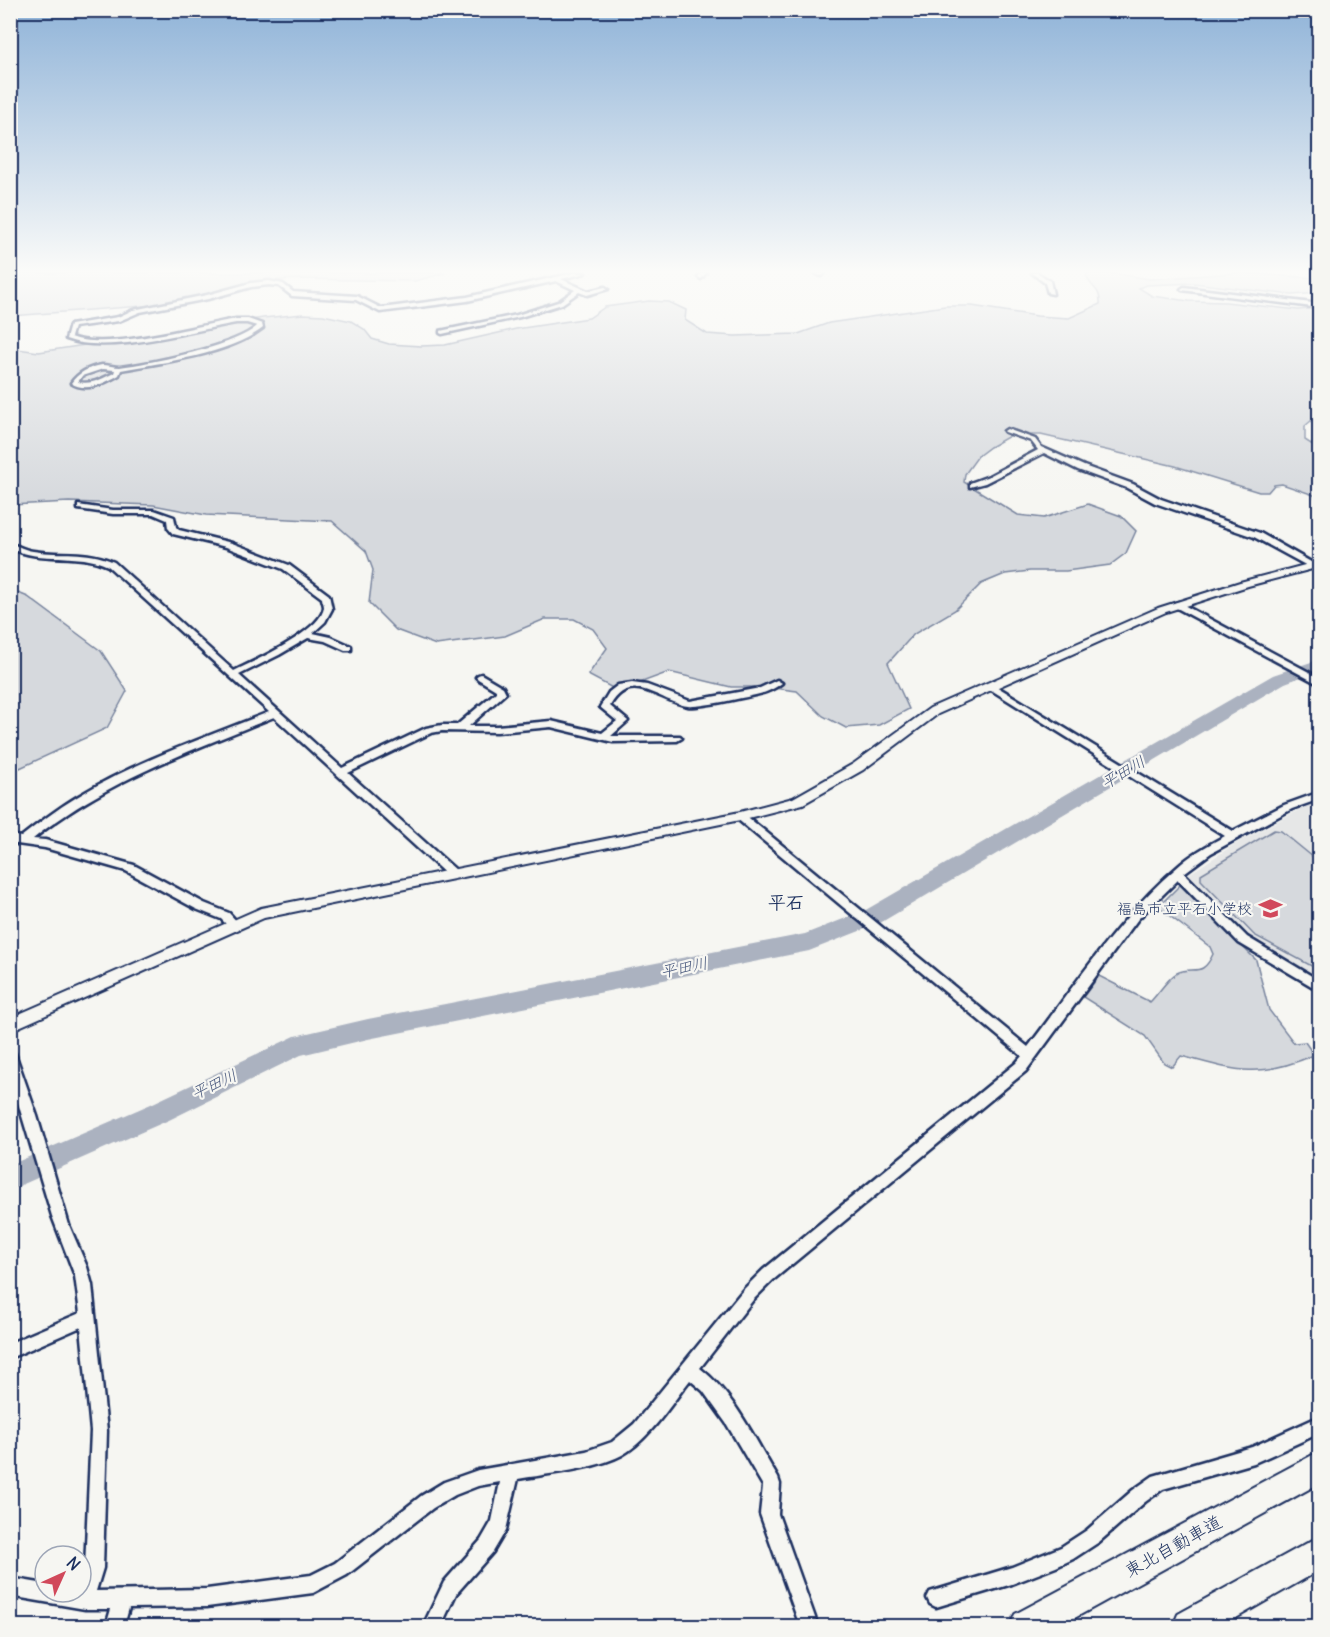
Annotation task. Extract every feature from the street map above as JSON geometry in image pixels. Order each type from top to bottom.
[{"type":"highway","name":"東北自動車道","points":[[1027,1626],[1320,1466]]},
{"type":"highway","points":[[1190,1626],[1320,1552]]},
{"type":"street","points":[[118,369],[117,374],[98,382],[84,386],[74,383],[80,375],[93,370],[118,369],[208,349]]},
{"type":"street","points":[[1007,431],[1033,440],[1039,448],[1081,468],[1130,486],[1158,501],[1257,535],[1317,565]]},
{"type":"street","points":[[973,485],[991,479],[1033,454],[1045,450]]},
{"type":"street","points":[[81,507],[113,512],[154,512],[171,519],[172,528],[176,532],[229,545],[286,567],[328,600],[326,613],[308,635],[234,674]]},
{"type":"street","points":[[10,545],[22,552],[33,554],[103,559],[234,674],[453,874]]},
{"type":"street","points":[[10,1025],[261,913],[740,816],[798,801],[858,766],[933,711],[1162,610],[1244,584],[1317,565]]},
{"type":"street","points":[[1178,605],[1320,682]]},
{"type":"street","points":[[308,635],[328,639],[348,648]]},
{"type":"street","points":[[460,728],[501,693],[494,684],[481,677]]},
{"type":"street","points":[[603,737],[623,721],[605,707],[613,694],[622,687],[641,686],[690,704],[763,690],[777,683]]},
{"type":"street","points":[[991,686],[1233,836]]},
{"type":"street","points":[[24,840],[62,811],[146,766],[276,713]]},
{"type":"street","points":[[342,772],[429,730],[442,728],[497,729],[551,724],[603,737],[634,740],[678,738]]},
{"type":"street","points":[[93,1600],[207,1598],[313,1584],[341,1569],[427,1502],[450,1488],[478,1478],[586,1459],[616,1449],[640,1430],[748,1295],[768,1275],[1021,1067],[1134,916],[1178,873],[1207,850],[1288,807],[1320,795]]},
{"type":"street","points":[[740,816],[1030,1056]]},
{"type":"street","points":[[10,839],[24,840],[130,868],[194,903],[225,916],[233,924]]},
{"type":"street","points":[[1178,873],[1243,940],[1320,987]]},
{"type":"street","points":[[10,1057],[26,1096],[60,1219],[82,1272],[99,1431],[93,1572]]},
{"type":"street","points":[[10,1351],[88,1317]]},
{"type":"street","points":[[689,1369],[709,1385],[732,1417],[772,1484],[769,1514],[809,1626]]},
{"type":"street","points":[[936,1598],[1050,1561],[1083,1543],[1146,1490],[1159,1482],[1254,1455],[1320,1424]]},
{"type":"street","points":[[432,1626],[450,1588],[487,1546],[500,1524],[511,1472]]},
{"type":"street","points":[[10,1587],[33,1591]]},
{"type":"street","points":[[115,1626],[122,1599]]},
{"type":"shaded area","points":[[11,349],[39,352],[56,349],[1319,349],[1319,414],[1305,426],[1305,440],[1319,449],[1319,506],[1314,495],[1282,484],[1274,485],[1268,492],[1259,492],[1175,466],[1041,435],[1011,435],[978,456],[965,474],[964,482],[1018,515],[1044,518],[1088,504],[1121,516],[1136,531],[1126,553],[1110,565],[1066,571],[1005,574],[981,584],[955,610],[914,634],[888,663],[909,709],[879,725],[846,728],[823,716],[797,691],[765,687],[731,687],[669,672],[618,691],[588,675],[607,648],[593,629],[574,619],[545,619],[505,636],[436,645],[396,630],[369,603],[373,570],[366,551],[332,521],[206,515],[153,505],[69,502],[11,505]]},
{"type":"shaded area","points":[[11,590],[28,597],[101,651],[127,691],[107,728],[11,772]]},
{"type":"shaded area","name":"福島市立平石小学校","points":[[1319,799],[1319,981],[1252,942],[1189,874],[1235,844]]},
{"type":"shaded area","name":"福島市立平石小学校","points":[[1274,830],[1281,831],[1319,862],[1319,970],[1254,935],[1201,880],[1201,874]]},
{"type":"shaded area","points":[[1180,885],[1256,960],[1269,1010],[1294,1043],[1305,1042],[1314,1055],[1295,1063],[1262,1070],[1233,1069],[1181,1056],[1172,1067],[1164,1063],[1145,1036],[1083,997],[1099,976],[1150,1002],[1177,973],[1201,969],[1209,962],[1213,954],[1210,947],[1158,907]]},
{"type":"waterway","name":"平田川","points":[[10,1178],[160,1112],[295,1046],[368,1029],[809,942],[872,917],[1279,679],[1320,664]]},
{"type":"place","name":"福島市立平石小学校","points":[[1270,908]]},
{"type":"district","name":"平石","points":[[786,902]]}]
